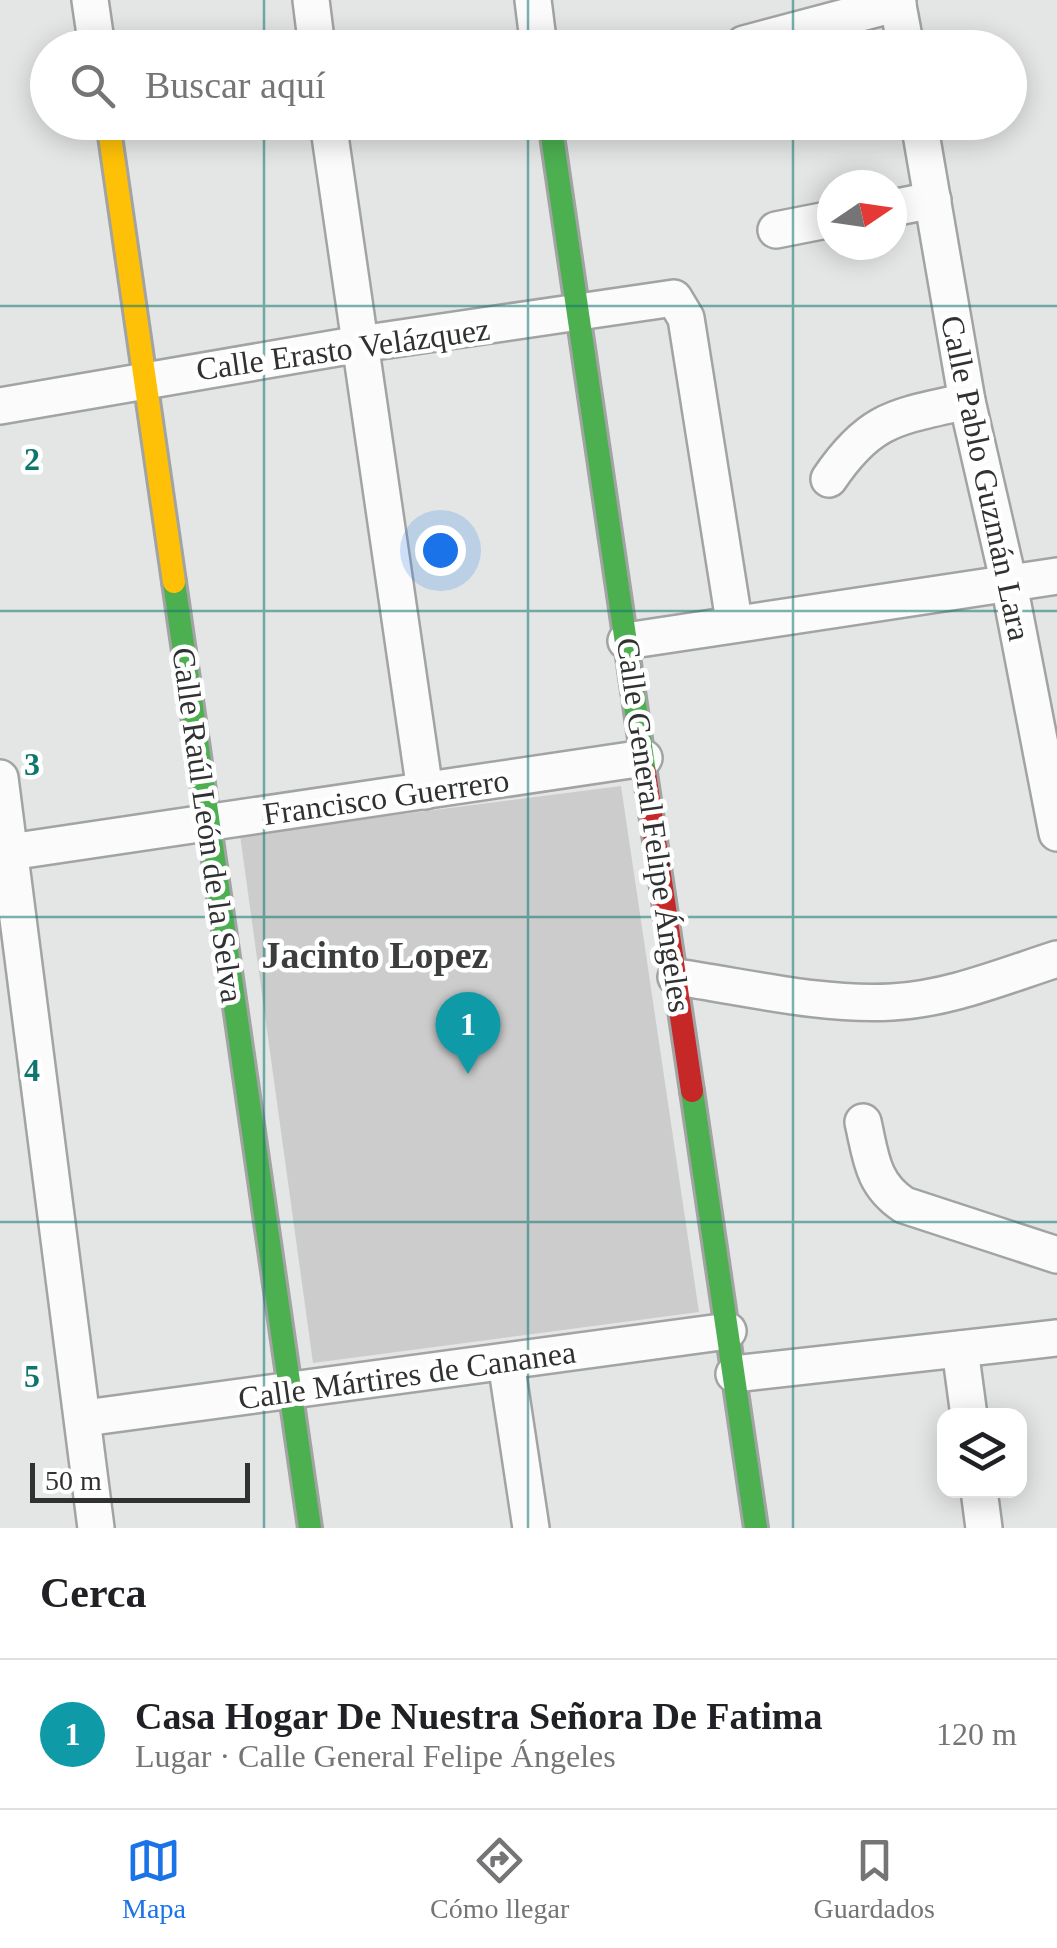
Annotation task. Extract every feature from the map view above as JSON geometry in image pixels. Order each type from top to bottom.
[{"type":"street","points":[[90,0],[94,30]]},
{"type":"street","points":[[311,0],[315,30]]},
{"type":"street","points":[[533,0],[537,30]]},
{"type":"street","points":[[795,30],[898,2],[903,30]]},
{"type":"street","name":"Calle Raúl León de la Selva","points":[[111,140],[310,1528]]},
{"type":"street","points":[[331,140],[425,791]]},
{"type":"street","name":"Calle General Felipe Ángeles","points":[[553,140],[756,1528]]},
{"type":"street","name":"Calle Pablo Guzmán Lara","points":[[922,140],[967,401],[1009,584],[1057,833]]},
{"type":"street","points":[[907,205],[933,200]]},
{"type":"street","points":[[776,230],[817,222]]},
{"type":"street","name":"Calle Erasto Velázquez","points":[[0,406],[360,344],[674,298],[682,308],[734,622]]},
{"type":"street","points":[[830,479],[854,442],[879,426],[897,417],[967,401]]},
{"type":"street","points":[[626,641],[1057,576]]},
{"type":"street","name":"Francisco Guerrero","points":[[10,852],[644,758]]},
{"type":"street","points":[[0,778],[85,1418],[96,1528]]},
{"type":"street","points":[[676,977],[826,999],[892,1002],[934,997],[1057,958]]},
{"type":"street","points":[[863,1122],[876,1180],[885,1193],[904,1206],[1057,1255]]},
{"type":"street","name":"Calle Mártires de Cananea","points":[[85,1418],[728,1332]]},
{"type":"street","points":[[734,1374],[1057,1338]]},
{"type":"street","points":[[960,1349],[968,1408]]},
{"type":"street","points":[[506,1362],[531,1528]]},
{"type":"street","points":[[980,1498],[984,1528]]},
{"type":"building","points":[[621,786],[699,1312],[313,1363],[240,835]]},
{"type":"traffic: fast","points":[[553,140],[645,773]]},
{"type":"traffic: fast","points":[[174,582],[310,1528]]},
{"type":"traffic: fast","points":[[692,1091],[756,1528]]},
{"type":"traffic: slow","points":[[111,140],[174,582]]},
{"type":"traffic: jam","points":[[645,773],[692,1091]]},
{"type":"place","name":"Casa Hogar De Nuestra Señora De Fatima","points":[[468,1074]]},
{"type":"district","name":"Jacinto Lopez","points":[[375,955]]}]
